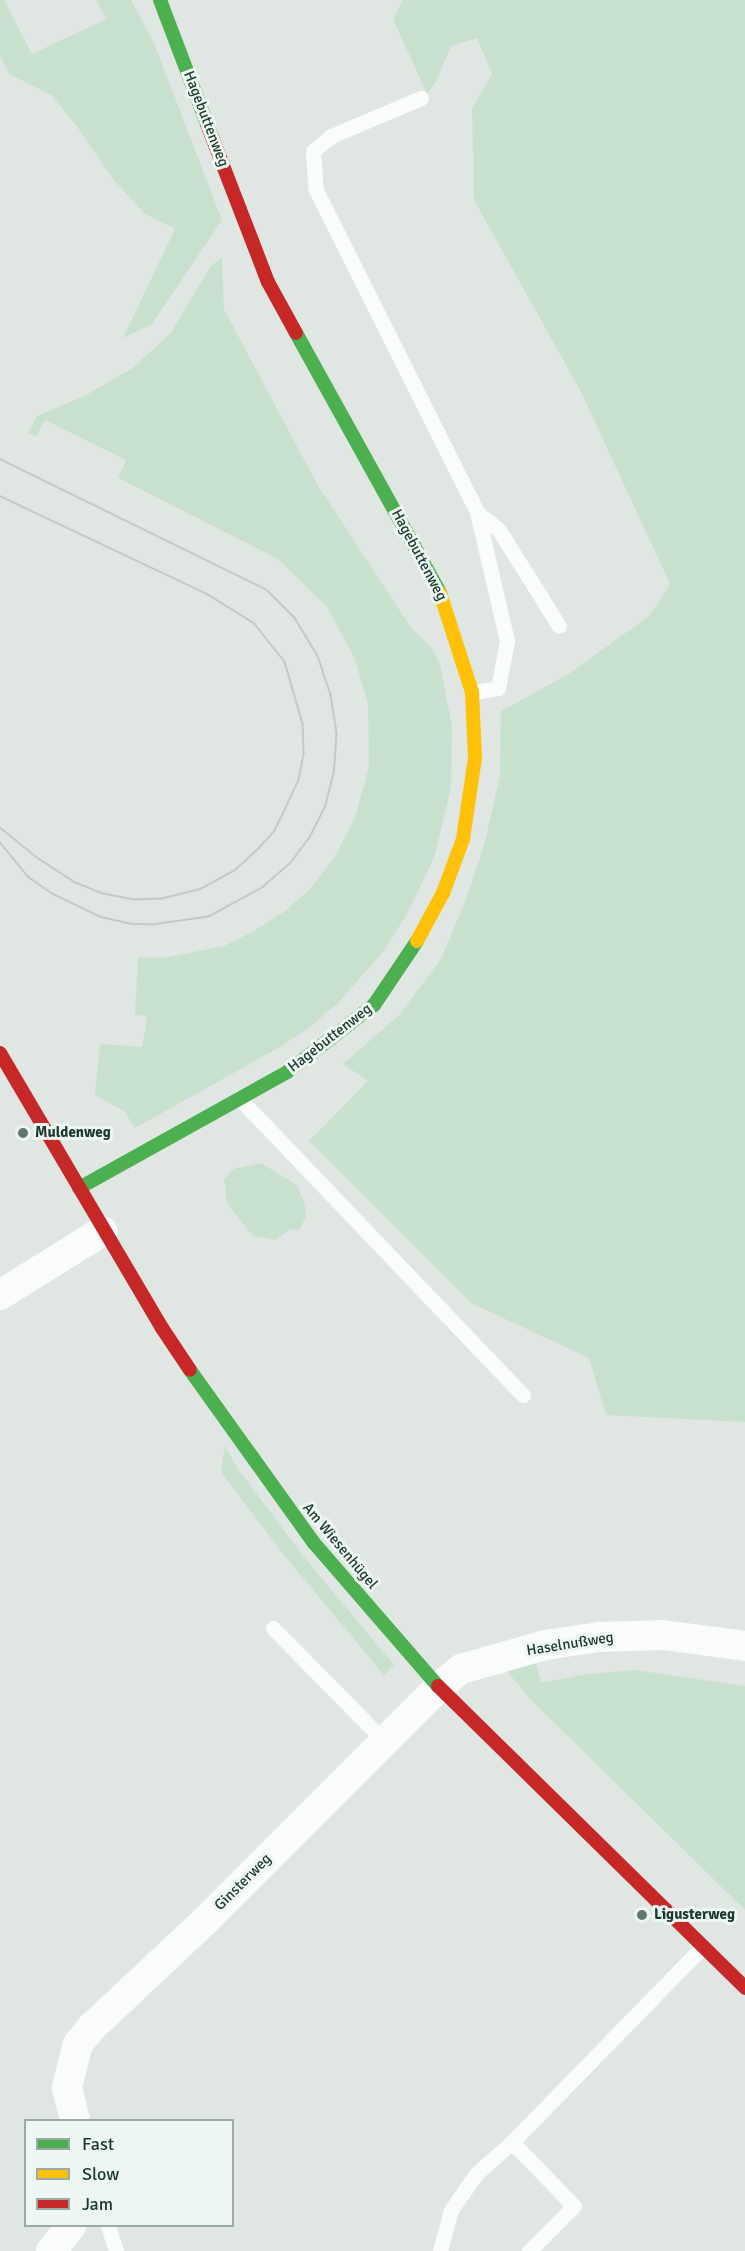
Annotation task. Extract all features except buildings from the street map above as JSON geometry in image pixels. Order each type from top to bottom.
[{"type":"street","name":"Hagebuttenweg","points":[[79,1188],[287,1072],[374,1005],[406,960],[443,893],[463,839],[475,758],[472,692],[445,601],[268,282],[166,12],[159,0]]},
{"type":"street","name":"Am Wiesenhügel","points":[[0,1053],[162,1328],[270,1485],[314,1543],[439,1687],[745,1988]]},
{"type":"street","points":[[0,1295],[103,1231]]},
{"type":"street","name":"Haselnußweg","points":[[439,1687],[461,1669],[487,1660],[545,1646],[599,1637],[663,1635],[745,1646]]},
{"type":"street","name":"Ginsterweg","points":[[75,2119],[67,2087],[78,2044],[91,2028],[206,1920],[439,1687]]},
{"type":"street","points":[[51,2251],[71,2227]]},
{"type":"lane","points":[[421,98],[331,136],[313,152],[316,190],[477,512],[507,641],[498,688],[472,692]]},
{"type":"lane","points":[[477,512],[499,530],[559,626]]},
{"type":"lane","points":[[239,1098],[522,1395]]},
{"type":"lane","points":[[273,1628],[385,1742]]},
{"type":"lane","points":[[440,2251],[451,2210],[476,2174],[512,2142],[702,1947]]},
{"type":"lane","points":[[512,2142],[574,2206],[529,2251]]},
{"type":"lane","points":[[108,2227],[117,2251]]},
{"type":"green space","points":[[0,0],[4,0],[32,54],[106,19],[96,0],[131,0],[154,43],[222,220],[152,324],[123,338],[175,229],[145,214],[113,179],[78,128],[51,95],[9,74],[0,56]]},
{"type":"green space","points":[[403,0],[745,0],[745,1422],[606,1415],[589,1358],[471,1303],[309,1141],[368,1081],[343,1064],[399,1015],[441,959],[465,902],[485,842],[500,775],[501,711],[567,675],[649,616],[670,584],[581,392],[474,200],[472,108],[492,74],[477,38],[451,46],[436,82],[427,94],[393,19]]},
{"type":"green space","points":[[222,257],[224,309],[300,452],[319,487],[410,626],[432,648],[440,664],[452,727],[451,788],[434,858],[407,914],[383,952],[339,1002],[310,1027],[280,1047],[135,1128],[124,1111],[95,1095],[100,1044],[142,1047],[147,1016],[135,1015],[138,957],[163,958],[224,946],[285,911],[312,887],[334,858],[355,818],[369,766],[368,704],[354,657],[327,607],[278,559],[118,478],[126,460],[45,420],[36,437],[28,433],[37,416],[86,395],[131,369],[170,334],[211,266]]},
{"type":"green space","points":[[261,1163],[297,1185],[305,1205],[306,1217],[299,1230],[291,1229],[275,1240],[253,1236],[227,1203],[224,1180],[233,1169]]},
{"type":"green space","points":[[225,1446],[238,1469],[304,1557],[394,1665],[384,1675],[284,1555],[221,1472]]},
{"type":"green space","points":[[535,1660],[541,1683],[587,1674],[635,1670],[745,1686],[745,1910],[529,1698],[506,1670]]},
{"type":"tram line","points":[[0,459],[267,590],[295,618],[318,656],[331,695],[337,734],[334,773],[325,808],[309,839],[290,864],[264,887],[209,917],[153,925],[130,924],[100,917],[52,894],[28,877],[0,843]]},
{"type":"tram line","points":[[0,496],[207,594],[254,623],[285,662],[303,724],[304,754],[299,780],[288,804],[275,831],[259,849],[236,870],[202,889],[162,899],[134,900],[103,894],[74,882],[37,858],[0,828]]},
{"type":"traffic: fast","points":[[160,0],[207,124]]},
{"type":"traffic: fast","points":[[296,333],[440,593]]},
{"type":"traffic: fast","points":[[79,1188],[287,1072],[374,1005],[417,941]]},
{"type":"traffic: fast","points":[[190,1370],[314,1543],[438,1686]]},
{"type":"traffic: slow","points":[[417,941],[443,893],[463,839],[475,758],[472,692],[440,593]]},
{"type":"traffic: jam","points":[[207,124],[268,282],[296,333]]},
{"type":"traffic: jam","points":[[0,1053],[162,1328],[190,1370]]},
{"type":"traffic: jam","points":[[438,1686],[745,1988]]},
{"type":"place","name":"Muldenweg","points":[[23,1133]]},
{"type":"place","name":"Ligusterweg","points":[[642,1915]]}]
